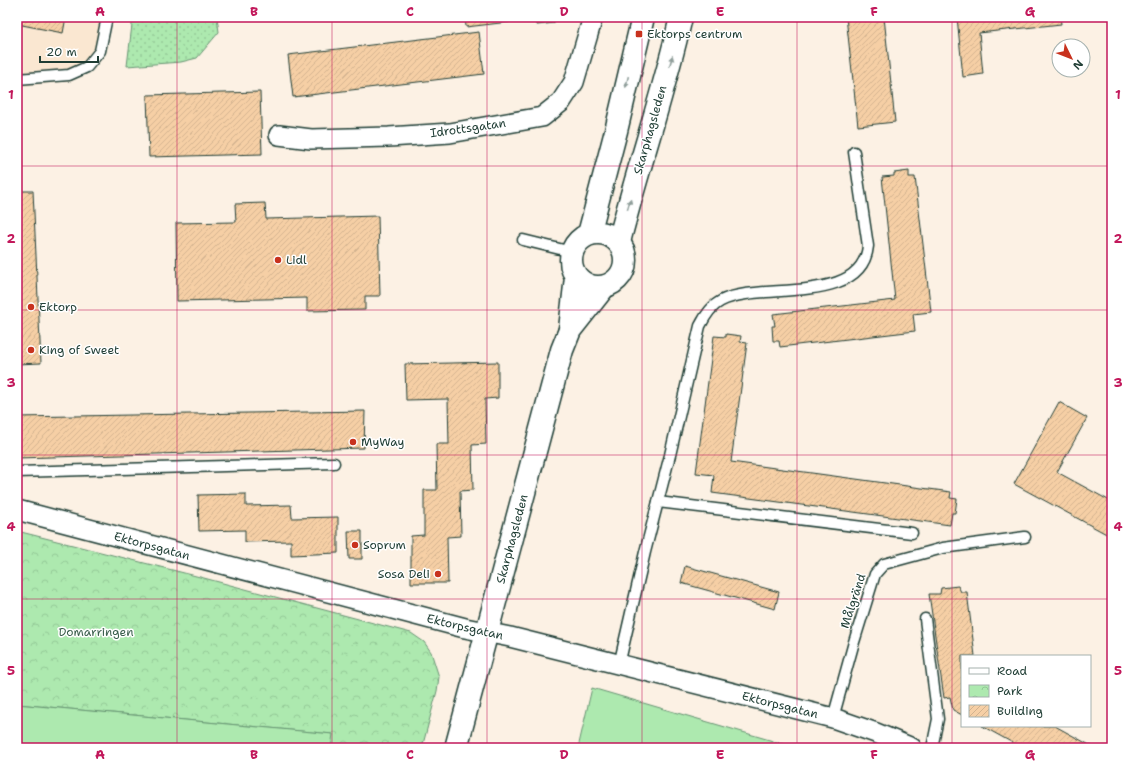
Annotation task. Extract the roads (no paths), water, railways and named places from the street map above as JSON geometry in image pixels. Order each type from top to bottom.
[{"type":"main road","points":[[589,234],[616,131],[643,17]]},
{"type":"main road","name":"Skarphagsleden","points":[[619,242],[647,139],[671,59],[681,17]]},
{"type":"main road","points":[[597,233],[606,234],[619,242],[625,256],[624,267],[619,277],[604,287],[589,286],[576,277],[572,270],[571,261],[575,244],[580,238],[589,234],[597,233]]},
{"type":"main road","name":"Skarphagsleden","points":[[456,748],[562,350],[570,330],[576,277]]},
{"type":"main road","name":"Skarphagsleden","points":[[570,330],[604,287]]},
{"type":"street","name":"Idrottsgatan","points":[[279,135],[311,139],[396,137],[450,133],[542,117],[561,102],[574,82],[593,17]]},
{"type":"street","name":"Ektorpsgatan","points":[[17,510],[286,582],[486,633],[833,718],[876,733],[912,748]]},
{"type":"lane","points":[[17,79],[68,75],[87,67],[100,51],[107,17]]},
{"type":"lane","points":[[619,665],[700,326],[706,315],[720,301],[732,296],[818,288],[840,281],[855,272],[867,256],[868,246],[854,152]]},
{"type":"lane","points":[[523,240],[572,252]]},
{"type":"lane","points":[[17,472],[334,463]]},
{"type":"lane","points":[[658,502],[912,533]]},
{"type":"lane","name":"Målgränd","points":[[833,718],[875,574],[884,564],[943,548],[1025,537]]},
{"type":"lane","points":[[925,619],[938,719],[932,748]]},
{"type":"place","name":"Ektorps centrum","points":[[639,34]]},
{"type":"place","name":"Lidl","points":[[278,260]]},
{"type":"place","name":"Ektorp","points":[[31,307]]},
{"type":"place","name":"King of Sweet","points":[[31,350]]},
{"type":"place","name":"MyWay","points":[[353,442]]},
{"type":"place","name":"Soprum","points":[[355,545]]},
{"type":"place","name":"Sosa Deli","points":[[438,574]]},
{"type":"park label","name":"Domarringen","points":[[96,632]]}]
